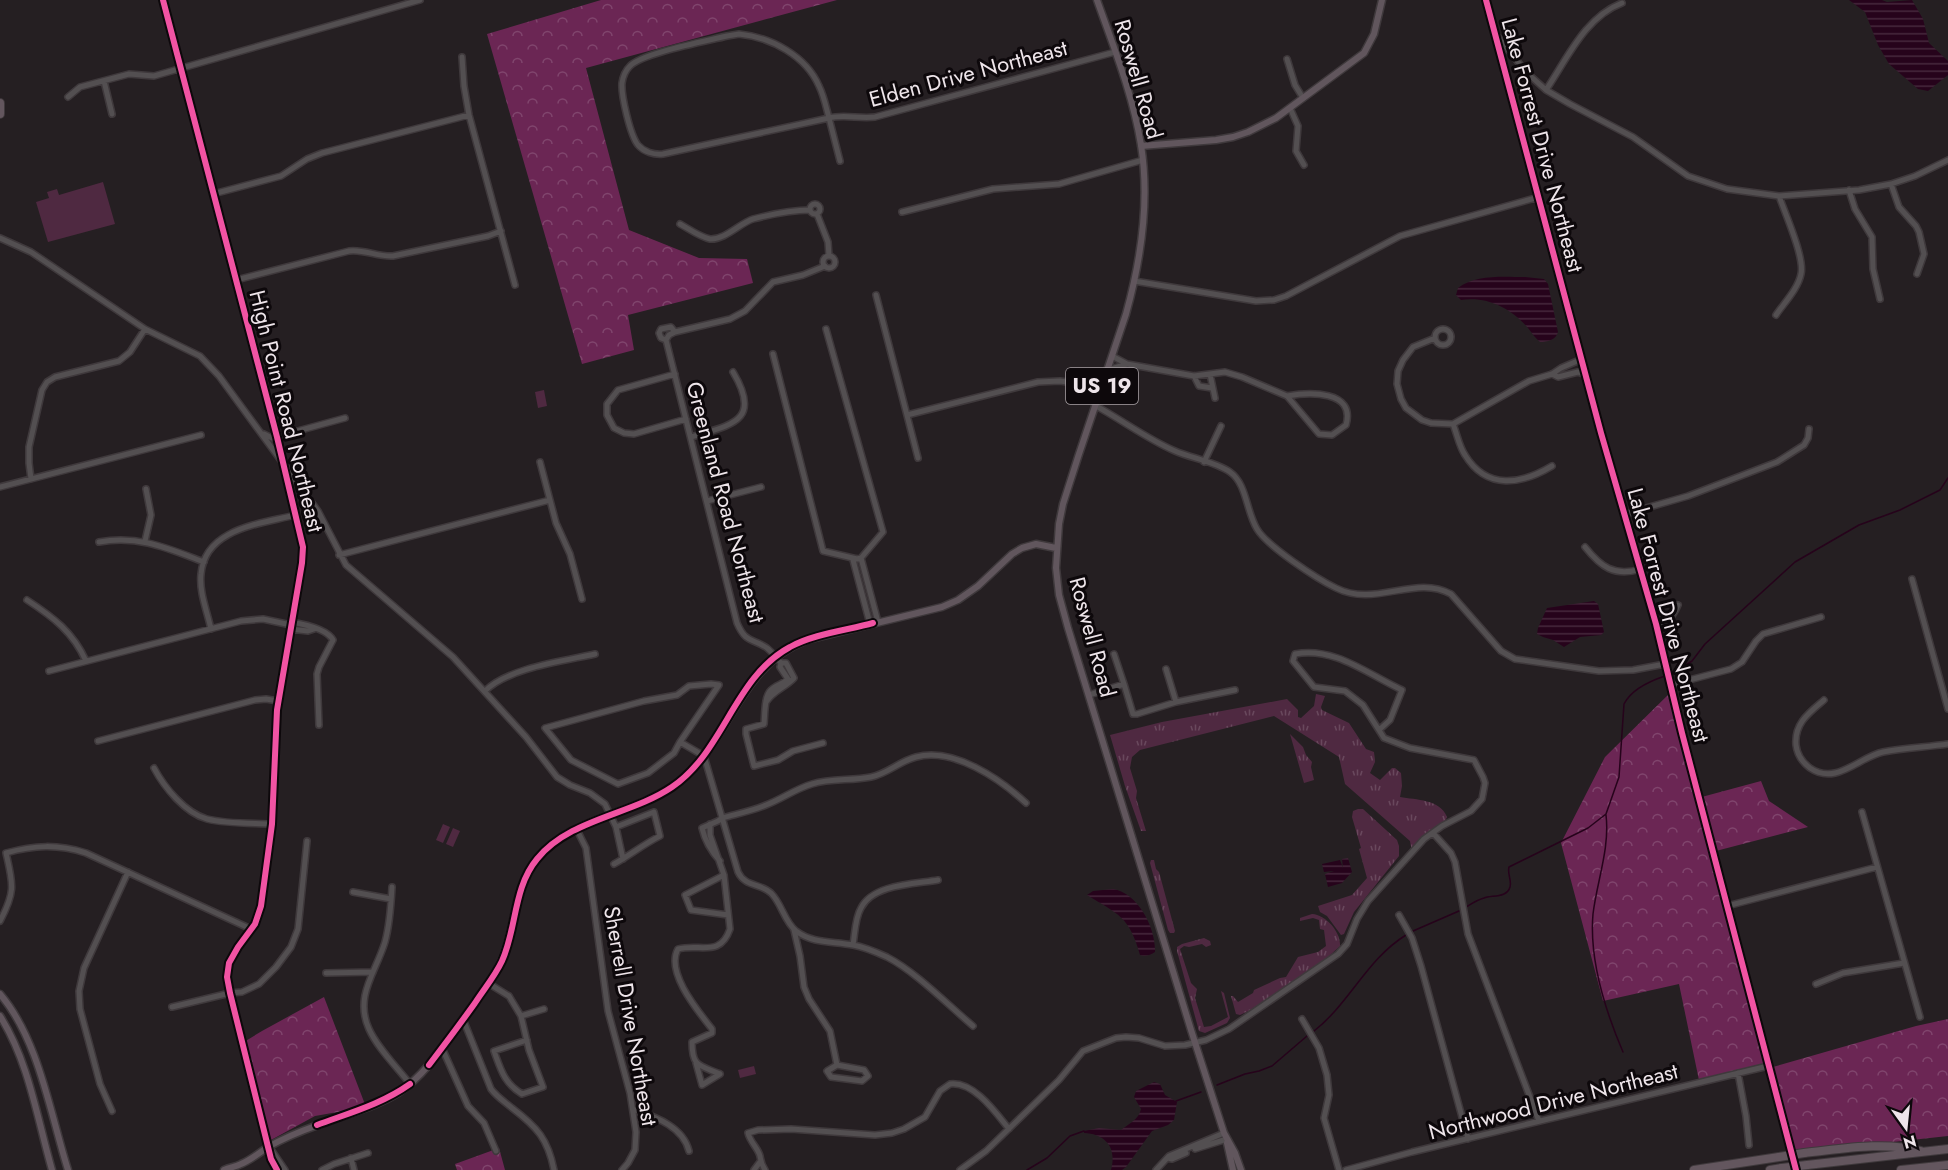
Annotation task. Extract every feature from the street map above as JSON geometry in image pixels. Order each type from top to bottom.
[{"type":"highway","points":[[0,103],[0,114]]},
{"type":"highway","points":[[1694,1170],[1779,1156],[1868,1147],[1905,1146],[1926,1152]]},
{"type":"highway","points":[[1770,1170],[1948,1149]]},
{"type":"highway","points":[[1900,1170],[1948,1165]]},
{"type":"main road","name":"Roswell Road","points":[[1097,0],[1132,102],[1143,160],[1144,219],[1126,314],[1063,504],[1056,548],[1059,595],[1225,1136],[1233,1170]]},
{"type":"main road","points":[[1141,146],[1233,137],[1266,123],[1364,53],[1374,34],[1382,0]]},
{"type":"main road","points":[[224,1170],[239,1167],[269,1147],[317,1125],[384,1101],[422,1074],[498,969],[506,951],[521,887],[529,870],[549,846],[577,830],[670,789],[688,775],[704,756],[751,684],[775,657],[807,640],[948,604],[978,586],[1012,554],[1022,548],[1036,544],[1056,548]]},
{"type":"main road","points":[[0,994],[14,1012],[31,1044],[68,1170]]},
{"type":"main road","points":[[0,1016],[21,1056],[52,1170]]},
{"type":"main road","name":"Roswell Road","points":[[1225,1136],[1235,1153],[1241,1170]]},
{"type":"street","name":"High Point Road Northeast","points":[[162,0],[302,540],[303,555],[278,701],[272,824],[261,906],[258,918],[229,963],[227,977],[271,1159],[277,1170]]},
{"type":"street","points":[[68,98],[80,87],[129,75],[154,76],[420,0]]},
{"type":"street","name":"Lake Forrest Drive Northeast","points":[[1486,0],[1586,375],[1656,624],[1668,679],[1796,1170]]},
{"type":"street","points":[[1546,90],[1592,23],[1606,10],[1622,3]]},
{"type":"street","points":[[1495,34],[1526,72],[1546,90],[1633,137],[1688,176],[1727,189],[1779,196],[1850,190],[1892,184],[1948,160]]},
{"type":"street","name":"Elden Drive Northeast","points":[[829,118],[819,85],[806,66],[775,44],[752,35],[727,36],[641,58],[629,67],[623,80],[623,90],[634,138],[642,148],[654,154],[663,154],[829,118],[874,117],[1115,52]]},
{"type":"street","points":[[462,57],[469,115],[515,285]]},
{"type":"street","points":[[1287,59],[1295,86],[1303,98]]},
{"type":"street","points":[[104,81],[112,114]]},
{"type":"street","points":[[1290,108],[1298,123],[1296,151],[1304,165]]},
{"type":"street","points":[[213,194],[281,176],[307,159],[322,153],[469,115]]},
{"type":"street","points":[[829,118],[840,160]]},
{"type":"street","points":[[902,212],[993,189],[1059,184],[1143,160]]},
{"type":"street","points":[[1892,184],[1899,207],[1919,232],[1923,254],[1917,274]]},
{"type":"street","points":[[1850,190],[1855,209],[1872,237],[1873,269],[1880,299]]},
{"type":"street","points":[[1776,315],[1799,280],[1802,270],[1792,231],[1779,196]]},
{"type":"street","points":[[1134,281],[1256,301],[1274,300],[1286,296],[1400,236],[1539,197]]},
{"type":"street","points":[[680,224],[713,239],[753,219],[796,210],[810,210],[818,214],[828,242],[829,256]]},
{"type":"street","points":[[236,280],[349,251],[360,250],[381,256],[393,256],[488,236],[501,231]]},
{"type":"street","points":[[0,238],[31,252],[145,329],[200,356],[219,376],[318,511],[346,565],[453,657],[526,737],[557,777],[605,804],[616,826],[623,859]]},
{"type":"street","points":[[825,266],[824,260],[829,256]]},
{"type":"street","points":[[675,332],[671,327],[661,328],[659,333],[661,338],[666,340],[675,332],[730,319],[745,311],[773,282],[825,266],[831,268],[835,263],[834,259],[829,256]]},
{"type":"street","points":[[876,295],[918,458]]},
{"type":"street","points":[[31,479],[29,447],[42,390],[47,382],[55,377],[119,361],[130,352],[145,329]]},
{"type":"street","points":[[773,354],[823,551],[853,560],[861,558],[883,532],[826,329]]},
{"type":"street","points":[[1435,338],[1413,347],[1398,371],[1397,384],[1406,408],[1413,415],[1431,423],[1453,424],[1529,381],[1552,374],[1582,359]]},
{"type":"street","name":"Greenland Road Northeast","points":[[666,340],[739,627],[746,637],[767,648],[781,663],[780,667],[788,679],[771,690],[764,724],[746,729],[754,766],[778,760],[793,751],[823,743]]},
{"type":"street","points":[[1112,356],[1128,364],[1194,376],[1226,372],[1287,396],[1319,434],[1332,435],[1346,425],[1346,411],[1339,399],[1321,394],[1287,396]]},
{"type":"street","points":[[1108,370],[1128,364]]},
{"type":"street","points":[[1561,368],[1564,376]]},
{"type":"street","points":[[691,437],[731,425],[741,417],[744,401],[738,380],[733,372]]},
{"type":"street","points":[[1552,374],[1558,377],[1578,372],[1586,375]]},
{"type":"street","points":[[675,374],[618,390],[607,404],[607,415],[614,428],[624,433],[634,434],[686,419]]},
{"type":"street","points":[[1210,374],[1215,398]]},
{"type":"street","points":[[40,376],[47,382]]},
{"type":"street","points":[[1194,376],[1199,386],[1212,388]]},
{"type":"street","points":[[907,415],[1038,382],[1060,381],[1102,387]]},
{"type":"street","points":[[1096,406],[1172,450],[1223,468],[1235,477],[1243,492],[1253,522],[1268,542],[1338,589],[1368,596],[1425,586],[1442,589],[1451,594],[1502,651],[1520,660],[1599,671],[1665,667]]},
{"type":"street","points":[[260,431],[272,438],[345,418]]},
{"type":"street","points":[[1453,424],[1464,454],[1479,471],[1490,477],[1505,481],[1524,480],[1552,466]]},
{"type":"street","points":[[1204,462],[1221,426]]},
{"type":"street","points":[[1625,514],[1688,495],[1777,462],[1804,445],[1809,429]]},
{"type":"street","points":[[0,487],[201,435]]},
{"type":"street","points":[[540,462],[556,523],[570,554],[582,599]]},
{"type":"street","points":[[707,501],[761,486]]},
{"type":"street","points":[[145,541],[150,528],[151,515],[146,489]]},
{"type":"street","points":[[339,555],[550,500]]},
{"type":"street","points":[[211,628],[201,585],[201,575],[204,562],[214,545],[230,533],[296,515]]},
{"type":"street","points":[[99,542],[121,539],[145,541],[204,562]]},
{"type":"street","points":[[1585,547],[1596,561],[1609,569],[1625,572],[1641,569]]},
{"type":"street","points":[[861,558],[878,622]]},
{"type":"street","points":[[853,560],[870,624]]},
{"type":"street","points":[[1912,579],[1948,709]]},
{"type":"street","points":[[27,600],[51,615],[64,627],[76,642],[86,661]]},
{"type":"street","points":[[1656,624],[1673,616],[1677,606]]},
{"type":"street","points":[[1670,686],[1731,669],[1742,662],[1763,634],[1821,617]]},
{"type":"street","points":[[49,671],[211,628],[255,619],[273,620],[308,631],[314,629],[329,634],[333,640],[317,674],[319,725]]},
{"type":"street","points":[[960,1170],[986,1151],[1059,1080],[1078,1056],[1088,1049],[1116,1038],[1126,1037],[1139,1038],[1165,1046],[1195,1043],[1212,1037],[1229,1029],[1338,954],[1347,944],[1357,919],[1368,902],[1424,839],[1442,826],[1471,811],[1482,799],[1485,787],[1483,777],[1474,760],[1410,748],[1384,738],[1363,705],[1345,691],[1314,687],[1293,661],[1295,654],[1302,652],[1322,654],[1341,659],[1358,665],[1368,673],[1402,690],[1390,720],[1379,730]]},
{"type":"street","points":[[485,691],[510,674],[595,654]]},
{"type":"street","points":[[1114,654],[1133,714],[1176,702],[1235,690]]},
{"type":"street","points":[[1166,669],[1176,702]]},
{"type":"street","points":[[1089,695],[1124,684]]},
{"type":"street","points":[[719,685],[680,742],[674,753],[648,773],[618,784],[571,760],[545,728],[644,701],[677,695],[689,686],[719,685]]},
{"type":"street","points":[[98,741],[255,700],[278,701]]},
{"type":"street","points":[[1824,700],[1803,719],[1796,738],[1801,759],[1818,772],[1830,774],[1841,772],[1884,752],[1948,744]]},
{"type":"street","points":[[680,742],[704,756],[740,877],[746,883],[762,888],[772,895],[794,930],[812,940],[853,945],[878,953],[900,965],[973,1026]]},
{"type":"street","points":[[696,1063],[720,1074],[702,1085],[692,1055],[692,1042],[712,1033],[712,1029],[690,999],[675,966],[674,956],[678,949],[687,946],[719,947],[728,937],[730,929],[724,875],[710,835],[710,825],[722,818],[765,806],[812,784],[872,777],[909,759],[928,755],[947,757],[979,769],[1004,784],[1026,803]]},
{"type":"street","points":[[154,768],[168,790],[200,816],[214,820],[272,824]]},
{"type":"street","points":[[614,864],[660,836],[654,812],[616,826]]},
{"type":"street","points":[[1862,812],[1920,1017]]},
{"type":"street","name":"Sherrell Drive Northeast","points":[[577,830],[586,848],[608,1011],[633,1109],[636,1132],[635,1150],[622,1170]]},
{"type":"street","points":[[1433,833],[1451,853],[1455,862],[1467,934],[1539,1121]]},
{"type":"street","points":[[172,1007],[242,992],[259,984],[276,968],[291,947],[298,929],[307,842]]},
{"type":"street","points":[[0,921],[10,901],[13,887],[6,853],[35,846],[63,847],[86,853],[251,929]]},
{"type":"street","points":[[1727,906],[1877,867]]},
{"type":"street","points":[[112,1111],[100,1084],[80,1009],[79,991],[84,968],[128,872]]},
{"type":"street","points":[[724,875],[686,894],[691,910],[728,915]]},
{"type":"street","points":[[853,945],[859,912],[871,896],[884,889],[938,880]]},
{"type":"street","points":[[392,887],[386,936],[366,986],[364,998],[366,1023],[377,1042],[411,1084]]},
{"type":"street","points":[[353,892],[392,899]]},
{"type":"street","points":[[1399,915],[1412,938],[1421,966],[1468,1139]]},
{"type":"street","points":[[794,930],[804,987],[809,999],[830,1031],[837,1065]]},
{"type":"street","points":[[1816,984],[1844,974],[1904,963]]},
{"type":"street","points":[[326,973],[373,972]]},
{"type":"street","points":[[488,983],[509,996],[521,1016],[543,1087],[522,1094],[510,1086],[501,1071],[494,1051],[527,1040]]},
{"type":"street","points":[[521,1016],[544,1009]]},
{"type":"street","points":[[463,1018],[491,1089],[532,1123],[545,1140],[554,1170]]},
{"type":"street","points":[[1302,1019],[1319,1048],[1327,1075],[1329,1095],[1324,1118],[1339,1170]]},
{"type":"street","points":[[442,1048],[468,1106],[484,1123],[496,1151]]},
{"type":"street","points":[[837,1065],[864,1070],[868,1076],[862,1081],[831,1077],[827,1071],[837,1065]]},
{"type":"street","name":"Northwood Drive Northeast","points":[[1346,1170],[1768,1066]]},
{"type":"street","points":[[1738,1073],[1749,1145]]},
{"type":"street","points":[[765,1170],[760,1162],[760,1155],[749,1139],[748,1133],[752,1131],[791,1129],[875,1135],[891,1133],[926,1117],[940,1091],[954,1083],[962,1085],[985,1099],[1009,1129]]},
{"type":"street","points":[[633,1109],[651,1116],[682,1134],[689,1151]]},
{"type":"street","points":[[1156,1170],[1169,1156],[1225,1136]]},
{"type":"street","points":[[269,1147],[285,1170]]},
{"type":"street","points":[[322,1170],[368,1152]]},
{"type":"street","points":[[351,1158],[354,1170]]},
{"type":"street","points":[[754,1170],[760,1162]]},
{"type":"green space","points":[[601,0],[837,0],[586,68],[629,230],[699,258],[747,259],[753,283],[628,315],[634,350],[582,364],[487,34]]},
{"type":"green space","points":[[103,182],[115,224],[48,242],[36,202],[49,198],[47,192],[57,189],[59,195]]},
{"type":"green space","points":[[544,390],[547,406],[538,408],[535,392]]},
{"type":"green space","points":[[1672,691],[1698,798],[1761,781],[1769,801],[1808,827],[1712,852],[1766,1069],[1948,1019],[1948,1136],[1792,1153],[1766,1070],[1700,1085],[1679,984],[1603,1001],[1561,843],[1605,757]]},
{"type":"green space","points":[[1316,694],[1325,696],[1322,710],[1349,723],[1366,749],[1374,752],[1375,762],[1370,773],[1380,780],[1392,768],[1395,768],[1401,773],[1400,797],[1427,801],[1444,811],[1447,817],[1444,823],[1412,852],[1410,841],[1345,784],[1339,757],[1274,716],[1140,750],[1132,757],[1130,768],[1146,831],[1141,831],[1110,735],[1162,722],[1287,699],[1298,710],[1298,717],[1301,718],[1314,706]]},
{"type":"green space","points":[[1290,734],[1303,747],[1312,762],[1314,780],[1304,783]]},
{"type":"green space","points":[[1363,809],[1397,840],[1399,856],[1354,912],[1344,934],[1341,935],[1327,916],[1320,912],[1318,906],[1352,895],[1367,878],[1352,817],[1353,811]]},
{"type":"green space","points":[[443,824],[450,827],[443,843],[436,840]]},
{"type":"green space","points":[[453,828],[460,831],[453,847],[446,844]]},
{"type":"green space","points":[[1151,860],[1154,860],[1159,872],[1174,933],[1168,930]]},
{"type":"green space","points":[[1312,914],[1322,917],[1332,925],[1338,935],[1340,946],[1326,959],[1257,1007],[1240,1015],[1236,1014],[1231,996],[1238,1002],[1254,990],[1286,977],[1298,957],[1318,952],[1326,946],[1324,930],[1320,929],[1319,920],[1313,918],[1300,921],[1300,918]]},
{"type":"green space","points":[[1204,938],[1210,941],[1211,945],[1206,947],[1202,944],[1184,946],[1180,949],[1191,983],[1197,989],[1195,998],[1204,1027],[1228,1017],[1221,991],[1224,993],[1230,1018],[1227,1023],[1205,1033],[1199,1031],[1177,951],[1177,947],[1182,944]]},
{"type":"green space","points":[[324,997],[366,1107],[315,1116],[271,1140],[253,1069],[239,1045]]},
{"type":"green space","points":[[754,1066],[756,1074],[740,1078],[738,1070]]},
{"type":"green space","points":[[499,1148],[505,1170],[457,1170],[455,1164]]},
{"type":"shaded area","points":[[1849,0],[1887,2],[1912,0],[1923,19],[1929,43],[1948,61],[1948,75],[1928,91],[1918,89],[1889,64],[1878,45],[1865,12]]},
{"type":"shaded area","points":[[1490,277],[1544,279],[1548,284],[1558,332],[1551,340],[1540,342],[1521,321],[1498,305],[1480,300],[1461,300],[1456,295],[1458,288],[1473,280]]},
{"type":"shaded area","points":[[1594,601],[1598,604],[1604,632],[1601,635],[1580,637],[1564,647],[1537,634],[1547,608]]},
{"type":"shaded area","points":[[1348,858],[1352,872],[1342,883],[1328,887],[1325,874],[1334,871],[1324,872],[1322,864],[1340,860],[1343,868],[1342,859]]},
{"type":"shaded area","points":[[1113,889],[1130,897],[1144,913],[1155,943],[1155,952],[1145,956],[1140,955],[1127,924],[1115,912],[1087,895],[1093,891]]},
{"type":"shaded area","points":[[1154,1082],[1160,1084],[1165,1095],[1177,1102],[1174,1120],[1152,1131],[1126,1167],[1122,1170],[1111,1170],[1112,1155],[1108,1144],[1104,1139],[1084,1133],[1084,1131],[1099,1128],[1121,1130],[1140,1113],[1141,1109],[1134,1097],[1136,1091]]},
{"type":"waterway","points":[[1670,675],[1692,661],[1705,644],[1795,562],[1859,525],[1900,510],[1940,490],[1948,478]]},
{"type":"waterway","points":[[1466,907],[1481,899],[1506,893],[1510,884],[1509,867],[1588,828],[1606,814],[1619,777],[1624,704],[1636,690],[1665,676]]},
{"type":"waterway","points":[[1606,815],[1605,852],[1593,914],[1593,949],[1605,1002],[1623,1052]]},
{"type":"waterway","points":[[1413,931],[1459,911]]},
{"type":"waterway","points":[[1314,1031],[1338,1008],[1380,956],[1406,935]]},
{"type":"waterway","points":[[1217,1085],[1272,1066],[1307,1036]]},
{"type":"waterway","points":[[1176,1101],[1201,1092]]},
{"type":"waterway","points":[[1027,1170],[1047,1158],[1070,1136],[1084,1131]]},
{"type":"cycle path","points":[[163,0],[277,437],[303,547],[277,710],[272,824],[261,906],[255,924],[229,963],[227,977],[271,1159],[277,1170]]},
{"type":"cycle path","points":[[1486,0],[1601,433],[1656,624],[1682,733],[1796,1170]]},
{"type":"cycle path","points":[[429,1065],[499,967],[507,948],[519,895],[529,870],[550,846],[583,826],[656,796],[672,787],[690,772],[704,755],[755,677],[771,660],[799,643],[873,623]]},
{"type":"cycle path","points":[[317,1125],[377,1103],[410,1084]]}]
